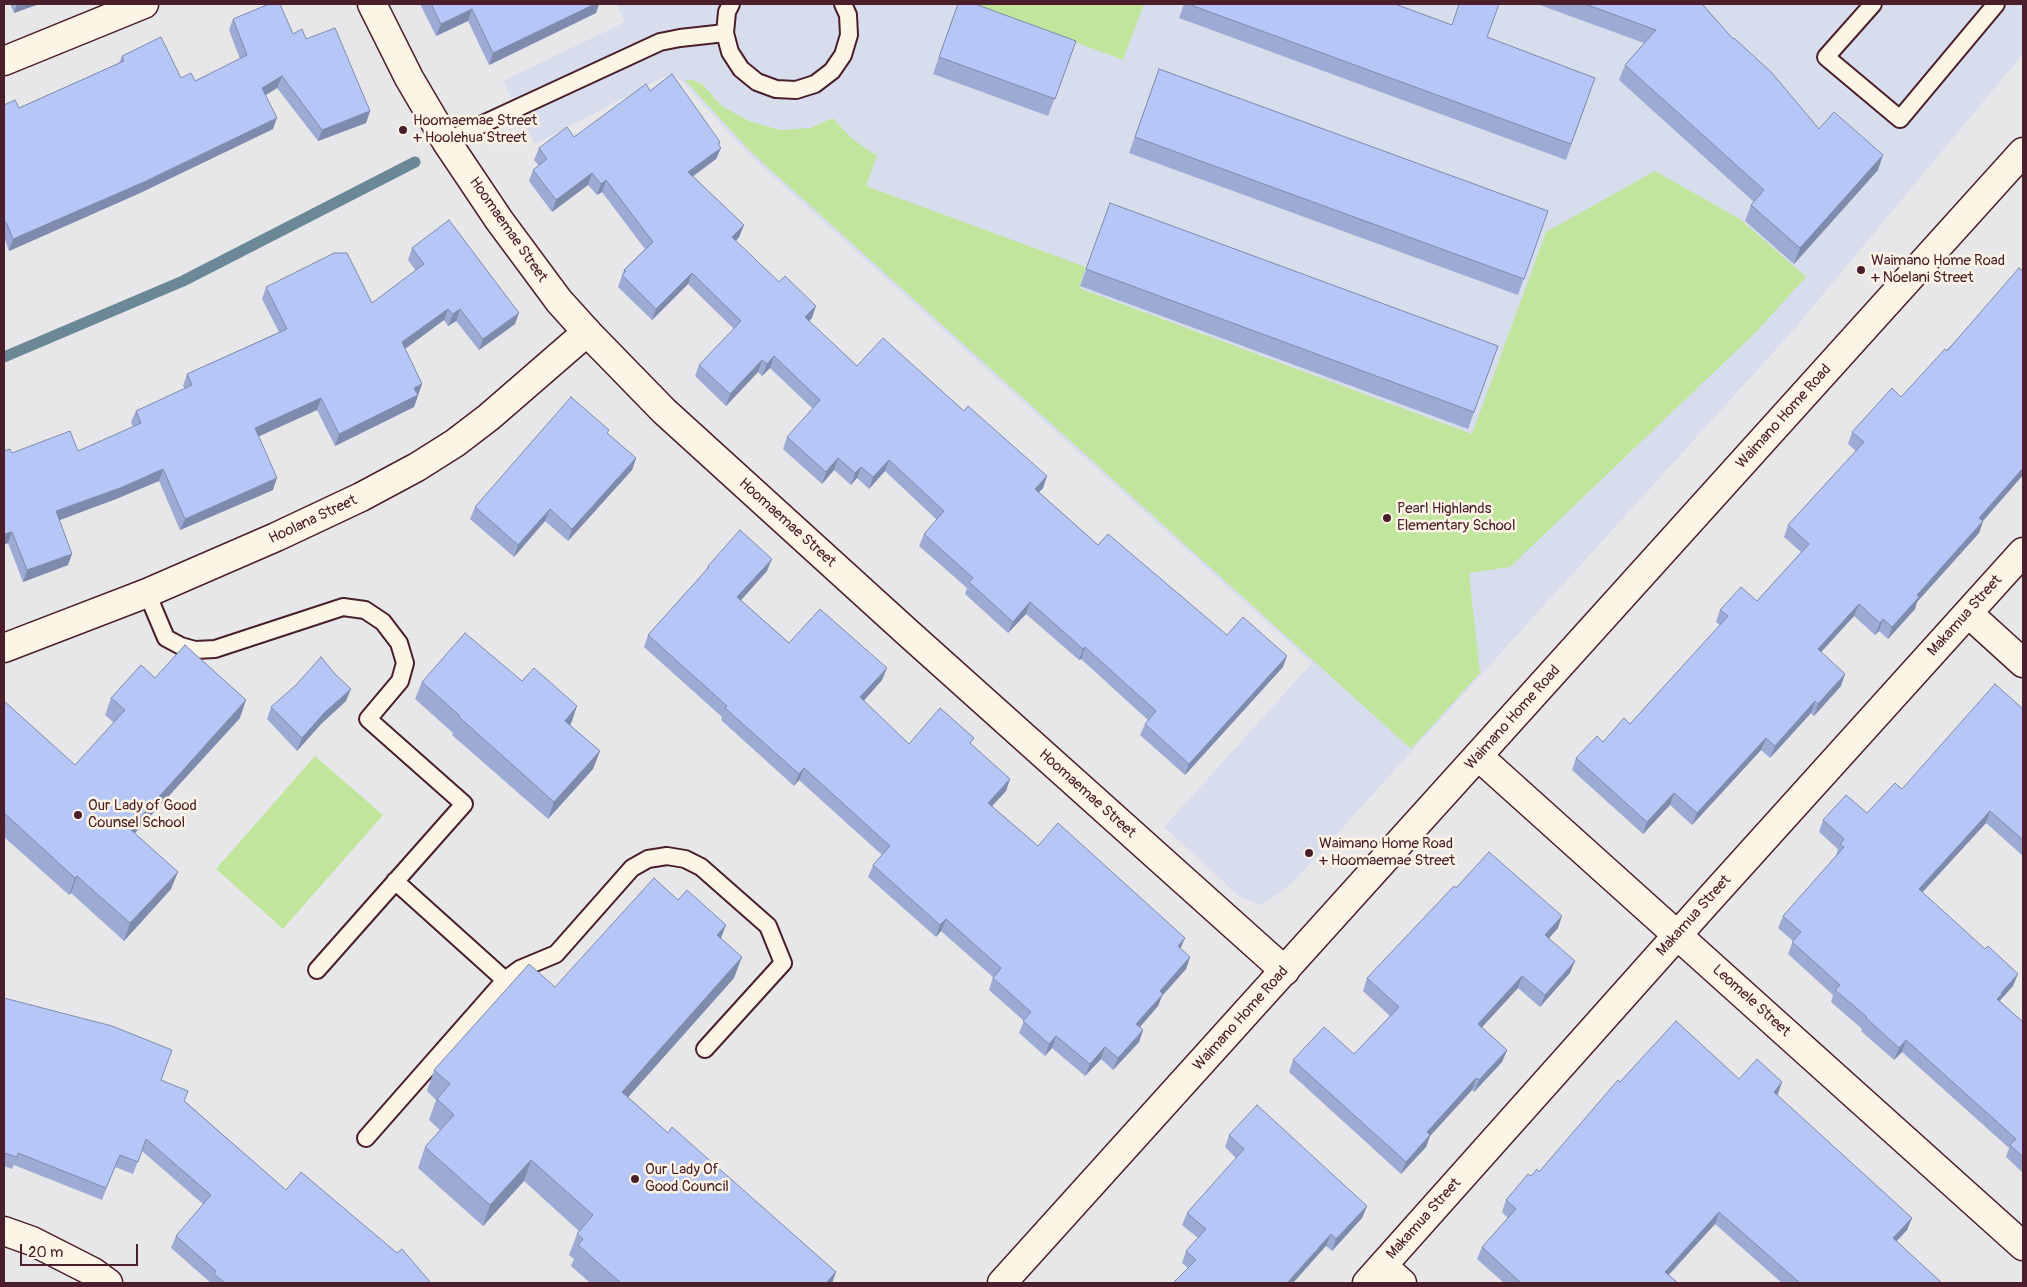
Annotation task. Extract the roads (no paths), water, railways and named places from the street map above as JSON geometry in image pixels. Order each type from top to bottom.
[{"type":"street","points":[[4,61],[144,4]]},
{"type":"street","name":"Hoomaemae Street","points":[[372,4],[408,78],[446,141],[499,220],[559,301],[587,332],[664,411],[907,632],[1285,970]]},
{"type":"street","name":"Waimano Home Road","points":[[1002,1283],[2023,152]]},
{"type":"street","name":"Hoolana Street","points":[[4,648],[146,593],[344,505],[417,467],[455,443],[489,417],[587,332]]},
{"type":"street","name":"Makamua Street","points":[[1384,1277],[1677,935],[2023,552]]},
{"type":"street","points":[[1968,613],[2023,663]]},
{"type":"street","name":"Leomele Street","points":[[1478,756],[2023,1246]]},
{"type":"street","points":[[4,1231],[32,1241],[93,1272],[108,1283]]},
{"type":"lane","points":[[731,4],[727,12],[725,33],[730,52],[741,70],[757,82],[776,89],[796,90],[815,84],[832,71],[843,55],[849,35],[848,15],[843,4]]},
{"type":"lane","points":[[1873,4],[1826,56],[1900,119],[1996,4]]},
{"type":"lane","points":[[446,141],[660,42],[725,33]]},
{"type":"lane","points":[[146,593],[166,638],[181,646],[195,650],[215,649],[344,607],[365,610],[383,622],[399,642],[405,663],[400,681],[368,719],[464,804],[317,970]]},
{"type":"lane","points":[[366,1138],[505,980],[520,969],[556,954],[632,868],[648,859],[667,856],[685,858],[701,867],[768,926],[783,963],[705,1049]]},
{"type":"lane","points":[[394,881],[505,980]]},
{"type":"waterway","points":[[4,357],[183,281],[415,162]]},
{"type":"place","name":"Hoomaemae Street + Hoolehua Street","points":[[403,130]]},
{"type":"place","name":"Waimano Home Road + Noelani Street","points":[[1861,270]]},
{"type":"place","name":"Pearl Highlands Elementary School","points":[[1387,518]]},
{"type":"place","name":"Our Lady of Good Counsel School","points":[[78,815]]},
{"type":"place","name":"Waimano Home Road + Hoomaemae Street","points":[[1309,853]]},
{"type":"place","name":"Our Lady Of Good Council","points":[[635,1179]]}]
